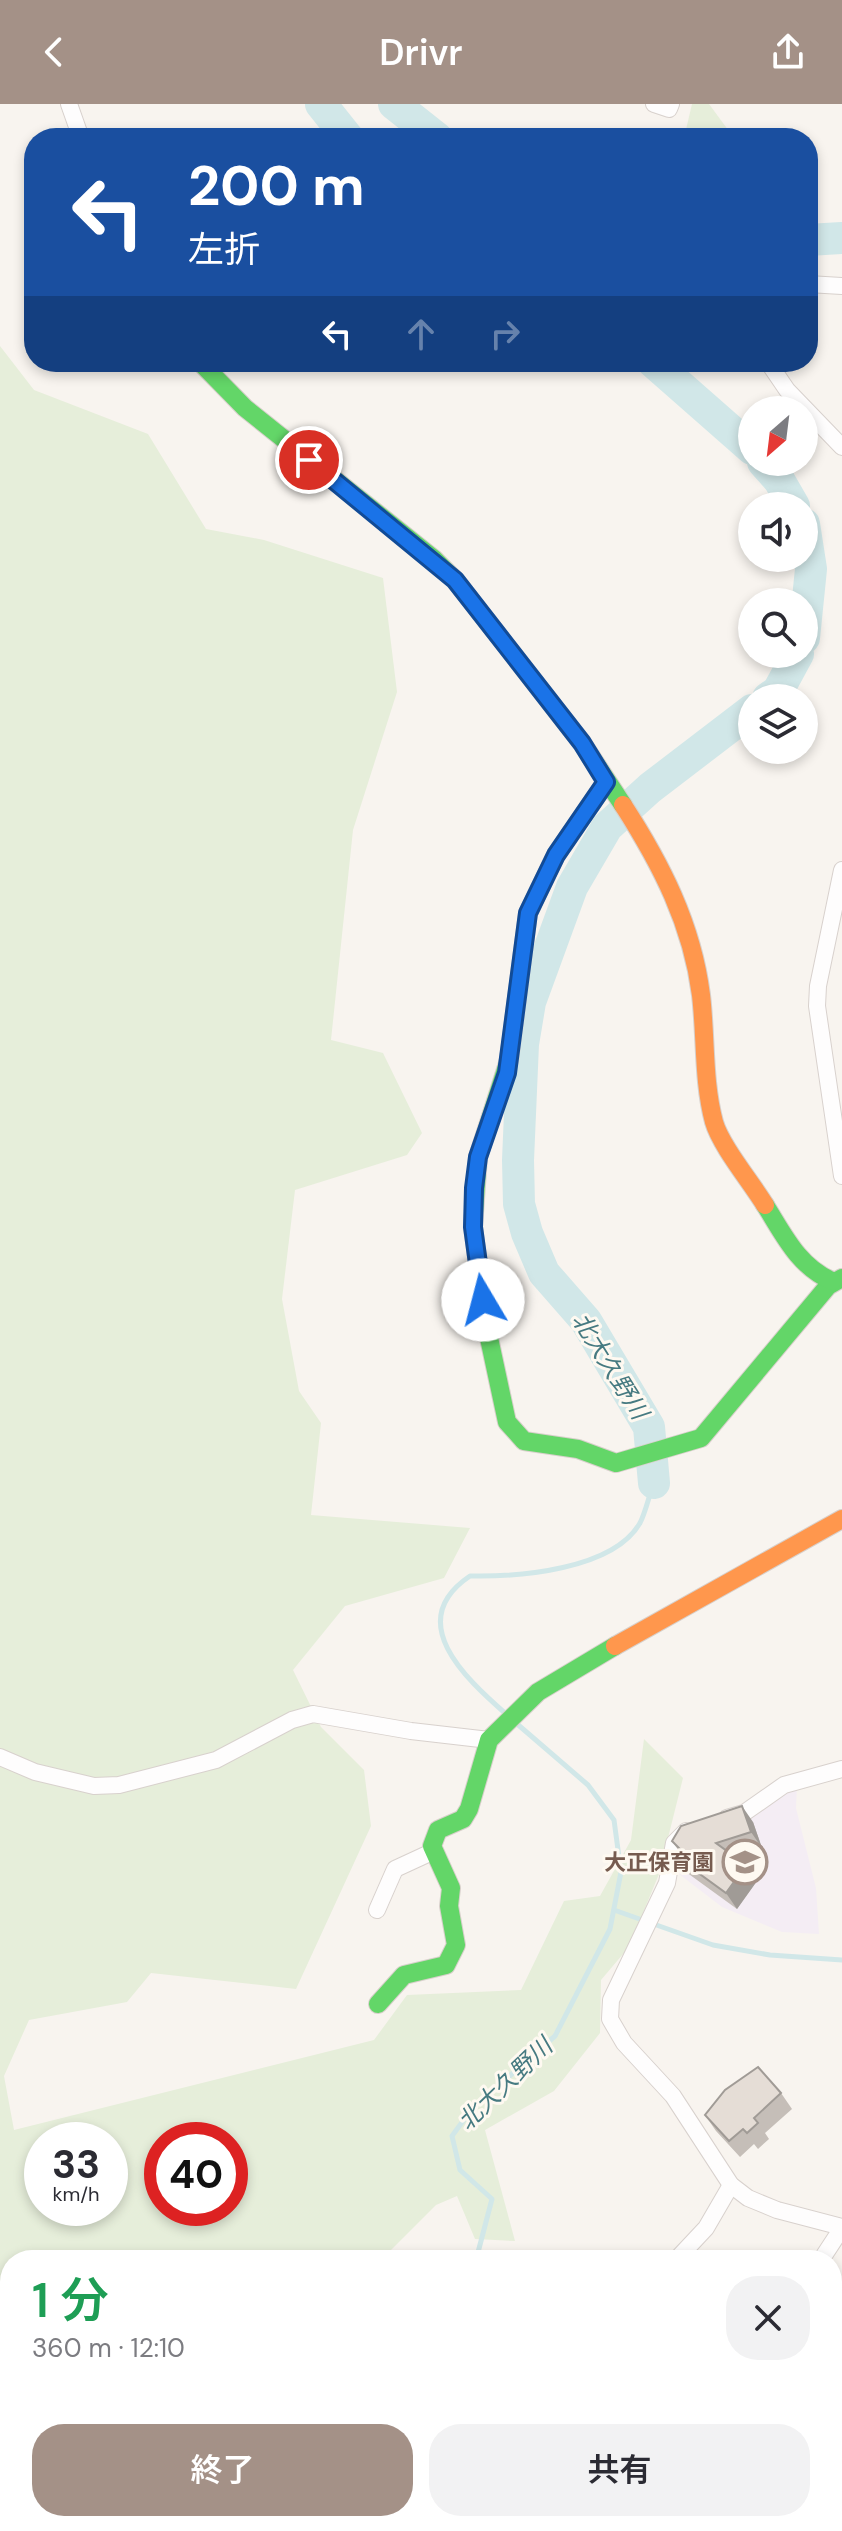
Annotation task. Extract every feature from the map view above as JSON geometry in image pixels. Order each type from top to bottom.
[{"type":"street","points":[[69,104],[77,128]]},
{"type":"street","points":[[654,104],[669,109],[671,104]]},
{"type":"street","points":[[818,285],[842,286]]},
{"type":"street","points":[[210,372],[245,408],[434,559],[455,580],[582,743],[661,864],[675,896],[701,992],[708,1088],[715,1125],[801,1261],[814,1273],[837,1280],[740,1388],[712,1428],[701,1438],[683,1446],[616,1463],[578,1449],[524,1441],[515,1435],[502,1405],[473,1227],[478,1157],[507,1073],[512,1047],[528,913],[556,855],[609,787]]},
{"type":"street","points":[[775,372],[787,390],[842,447]]},
{"type":"street","points":[[842,870],[818,986],[817,1006],[842,1176]]},
{"type":"street","points":[[378,2004],[404,1975],[446,1965],[456,1945],[449,1906],[451,1888],[432,1846],[438,1830],[463,1819],[469,1809],[495,1733],[538,1692],[647,1627],[813,1538],[842,1519]]},
{"type":"street","points":[[0,1757],[35,1772],[94,1786],[119,1785],[216,1760],[292,1720],[313,1714],[411,1731],[495,1733]]},
{"type":"street","points":[[827,2250],[842,2227],[777,2210],[748,2198],[731,2185],[673,2096],[624,2043],[610,2019],[611,2000],[667,1883],[674,1843],[683,1831],[744,1813],[784,1785],[842,1769]]},
{"type":"street","points":[[377,1910],[395,1869],[434,1851]]},
{"type":"street","points":[[685,2250],[706,2228],[731,2185]]},
{"type":"shaded area","name":"大正保育園","points":[[797,1786],[796,1808],[816,1888],[819,1934],[782,1932],[722,1907],[679,1874],[681,1849]]},
{"type":"green space","points":[[692,104],[709,104],[727,128],[686,128]]},
{"type":"green space","points":[[0,346],[34,390],[148,434],[206,529],[264,540],[383,578],[397,692],[353,830],[331,1040],[383,1053],[422,1133],[407,1155],[295,1190],[282,1299],[299,1391],[321,1423],[311,1515],[470,1528],[444,1578],[345,1606],[293,1670],[321,1727],[364,1770],[371,1826],[296,1989],[151,1973],[127,2002],[29,2020],[4,2076],[14,2130],[24,2128],[24,2226],[128,2226],[128,2122],[46,2122],[374,2040],[407,1995],[521,1990],[564,1901],[600,1896],[631,1840],[644,1739],[683,1778],[659,1874],[629,1947],[601,1980],[600,2033],[554,2091],[485,2130],[515,2241],[475,2239],[457,2196],[436,2205],[391,2250],[0,2250]]},
{"type":"building","points":[[742,1806],[751,1832],[716,1843],[746,1865],[726,1893],[675,1856],[680,1849],[672,1841],[681,1826]]},
{"type":"building","points":[[758,2067],[781,2093],[754,2118],[758,2123],[747,2133],[743,2129],[729,2141],[705,2115],[725,2090]]},
{"type":"waterway","name":"北大久野川","points":[[321,104],[340,128]]},
{"type":"waterway","points":[[394,104],[424,128]]},
{"type":"waterway","points":[[818,239],[842,238]]},
{"type":"waterway","name":"北大久野川","points":[[664,372],[738,437]]},
{"type":"waterway","name":"北大久野川","points":[[775,476],[786,492]]},
{"type":"waterway","name":"北大久野川","points":[[809,588],[811,572]]},
{"type":"waterway","name":"北大久野川","points":[[782,684],[790,668]]},
{"type":"waterway","name":"北大久野川","points":[[654,1483],[649,1427],[586,1321],[544,1273],[527,1233],[519,1204],[518,1160],[523,1044],[530,1002],[572,887],[607,827],[650,788],[738,721]]},
{"type":"waterway","name":"北大久野川","points":[[506,1714],[474,1684],[448,1648],[441,1630],[442,1611],[451,1593],[470,1576],[513,1575],[563,1568],[609,1551],[627,1539],[640,1523],[654,1483]]},
{"type":"waterway","name":"北大久野川","points":[[479,2250],[492,2199],[460,2170],[452,2136],[471,2110],[555,2036],[610,1929],[621,1872],[614,1820],[588,1785],[516,1723]]},
{"type":"waterway","points":[[614,1910],[713,1945],[770,1955],[842,1960]]},
{"type":"traffic: fast","points":[[210,372],[245,408],[434,559],[455,580],[582,743],[623,805]]},
{"type":"traffic: fast","points":[[509,1060],[478,1157],[473,1227],[486,1324],[507,1422],[524,1441],[578,1449],[616,1463],[701,1438],[828,1286],[842,1278]]},
{"type":"traffic: fast","points":[[765,1205],[801,1258],[832,1281]]},
{"type":"traffic: fast","points":[[378,2004],[404,1975],[446,1965],[456,1945],[449,1906],[451,1888],[432,1846],[438,1830],[463,1819],[469,1809],[489,1740],[538,1692],[615,1646]]},
{"type":"traffic: slow","points":[[509,1060],[528,913],[556,855],[606,782]]},
{"type":"traffic: slow","points":[[623,805],[662,872],[690,944],[701,995],[706,1075],[714,1122],[730,1153],[765,1205]]},
{"type":"traffic: slow","points":[[615,1646],[842,1519]]},
{"type":"place","name":"大正保育園","points":[[745,1862]]},
{"type":"route","points":[[309,460],[434,559],[455,580],[582,743],[606,782],[556,855],[528,913],[507,1073],[478,1157],[474,1188],[473,1227],[483,1300]]}]
